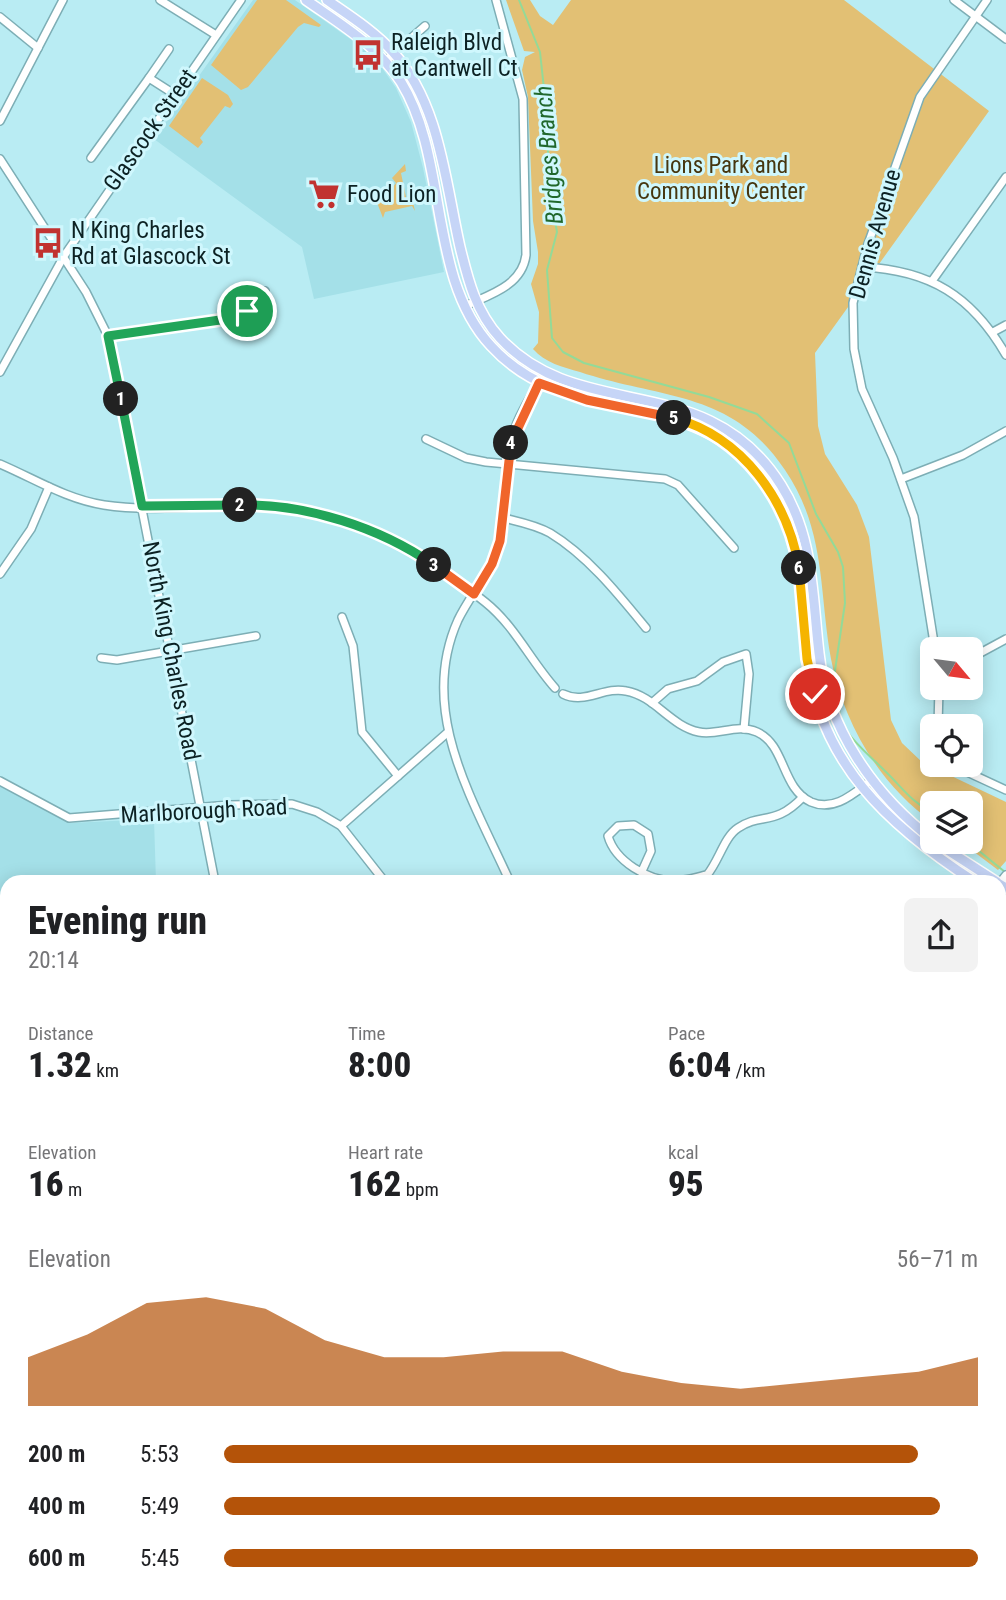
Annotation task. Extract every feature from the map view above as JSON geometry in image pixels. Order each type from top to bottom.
[{"type":"main road","points":[[306,0],[359,37],[385,61],[400,80],[419,120],[456,280],[465,306],[491,346],[539,383],[587,400],[679,419],[721,440],[756,471],[779,505],[793,540],[799,570],[807,659],[815,694],[831,736],[862,788],[908,837],[965,875]]},
{"type":"main road","points":[[327,0],[366,28],[394,53],[410,73],[430,116],[469,286],[500,338],[545,373],[579,386],[683,408],[737,437],[765,463],[790,499],[804,536],[811,568],[819,656],[827,690],[842,730],[872,780],[899,812],[920,829]]},
{"type":"main road","points":[[954,854],[987,875]]},
{"type":"street","points":[[0,121],[63,0]]},
{"type":"street","points":[[160,0],[216,35]]},
{"type":"street","name":"Glascock Street","points":[[0,372],[64,256],[241,0]]},
{"type":"street","points":[[465,306],[510,284],[525,263],[526,255],[523,99],[496,0]]},
{"type":"street","points":[[954,0],[1006,39]]},
{"type":"street","name":"Dennis Avenue","points":[[933,637],[914,517],[901,479],[862,389],[854,349],[853,303],[862,267],[920,97],[987,0]]},
{"type":"street","points":[[0,17],[38,48]]},
{"type":"street","points":[[385,61],[425,26]]},
{"type":"street","points":[[91,158],[169,49]]},
{"type":"street","points":[[149,78],[174,94]]},
{"type":"street","name":"North King Charles Road","points":[[0,159],[64,256],[108,336],[214,875]]},
{"type":"street","points":[[932,281],[1006,177]]},
{"type":"street","points":[[862,267],[897,270],[932,281],[965,302],[993,332],[1006,355]]},
{"type":"street","points":[[108,336],[220,320],[247,311],[265,291]]},
{"type":"street","points":[[993,332],[1006,325]]},
{"type":"street","points":[[507,875],[460,771],[447,733],[442,696],[445,663],[458,619],[492,564],[500,541],[513,434],[545,373]]},
{"type":"street","points":[[901,479],[963,455],[1006,431]]},
{"type":"street","points":[[426,439],[466,458],[665,479],[678,485],[734,548]]},
{"type":"street","points":[[0,464],[76,499],[95,503],[142,506],[266,505],[317,514],[355,526],[400,546],[474,594],[507,623],[555,688]]},
{"type":"street","points":[[0,574],[31,528],[49,487]]},
{"type":"street","points":[[504,518],[534,526],[560,540],[615,591],[646,628]]},
{"type":"street","points":[[342,617],[353,646],[362,732],[398,776]]},
{"type":"street","points":[[101,658],[117,660],[256,636]]},
{"type":"street","points":[[984,652],[1006,639]]},
{"type":"street","points":[[652,703],[668,689],[697,681],[723,662],[746,654],[749,674],[744,729]]},
{"type":"street","points":[[564,694],[572,699],[625,690],[652,703],[678,724],[701,733],[744,729],[768,740],[793,789],[803,797],[828,806],[872,780]]},
{"type":"street","points":[[341,826],[447,733]]},
{"type":"street","points":[[978,777],[1006,790]]},
{"type":"street","name":"Marlborough Road","points":[[0,781],[69,818],[292,804],[317,812],[341,826],[380,875]]},
{"type":"street","points":[[710,875],[730,835],[741,826],[778,818],[803,797]]},
{"type":"street","points":[[642,871],[650,851],[648,834],[635,825],[618,826],[608,836],[611,848],[623,861],[642,871],[651,875]]},
{"type":"shaded area","points":[[253,0],[295,0],[373,55],[396,88],[411,122],[444,272],[314,299],[302,247],[154,139]]},
{"type":"shaded area","points":[[0,786],[70,823],[154,819],[156,875],[0,875]]},
{"type":"green space","points":[[257,0],[286,0],[321,25],[319,27],[304,23],[298,27],[248,87],[241,90],[211,65]]},
{"type":"green space","name":"Lions Park and Community Center","points":[[506,0],[530,0],[540,16],[553,25],[571,0],[844,0],[989,111],[815,353],[818,426],[825,454],[857,505],[869,537],[891,720],[902,743],[920,760],[920,777],[954,777],[983,791],[920,791],[920,812],[896,790],[867,751],[845,706],[831,659],[819,562],[808,515],[785,470],[764,444],[742,425],[718,411],[693,401],[561,366],[543,358],[533,349],[538,343],[539,312],[531,284],[538,264],[538,252],[533,221],[528,97],[522,70],[525,57],[535,52],[524,51]]},
{"type":"green space","points":[[202,78],[228,95],[233,104],[230,108],[225,106],[200,138],[203,142],[198,148],[169,126]]},
{"type":"green space","points":[[405,164],[406,171],[401,173],[407,202],[413,202],[415,211],[412,206],[385,212],[383,218],[377,197],[382,201],[396,183],[392,178]]},
{"type":"green space","name":"Lions Park and Community Center","points":[[983,791],[1006,802],[1006,861],[998,870],[977,854],[983,854]]},
{"type":"waterway","name":"Bridges Branch","points":[[519,0],[540,52],[548,126],[548,183],[557,232],[547,270],[552,338],[563,352],[584,363],[709,397],[757,414],[789,443],[816,514],[838,552],[843,567],[845,603],[833,684],[840,715]]},
{"type":"waterway","name":"Bridges Branch","points":[[846,730],[920,805]]},
{"type":"waterway","name":"Bridges Branch","points":[[983,854],[1005,872]]},
{"type":"place","name":"Raleigh Blvd at Cantwell Ct","points":[[368,55]]},
{"type":"place","name":"Food Lion","points":[[324,194]]},
{"type":"place","name":"N King Charles Rd at Glascock St","points":[[48,243]]},
{"type":"route","points":[[247,311],[220,320],[108,336],[142,506],[266,505],[317,514],[355,526],[421,556],[474,594],[492,564],[500,541],[513,434],[539,383],[587,400],[679,419],[712,435],[743,458],[769,488],[787,521],[799,570],[807,659],[815,694]]}]
